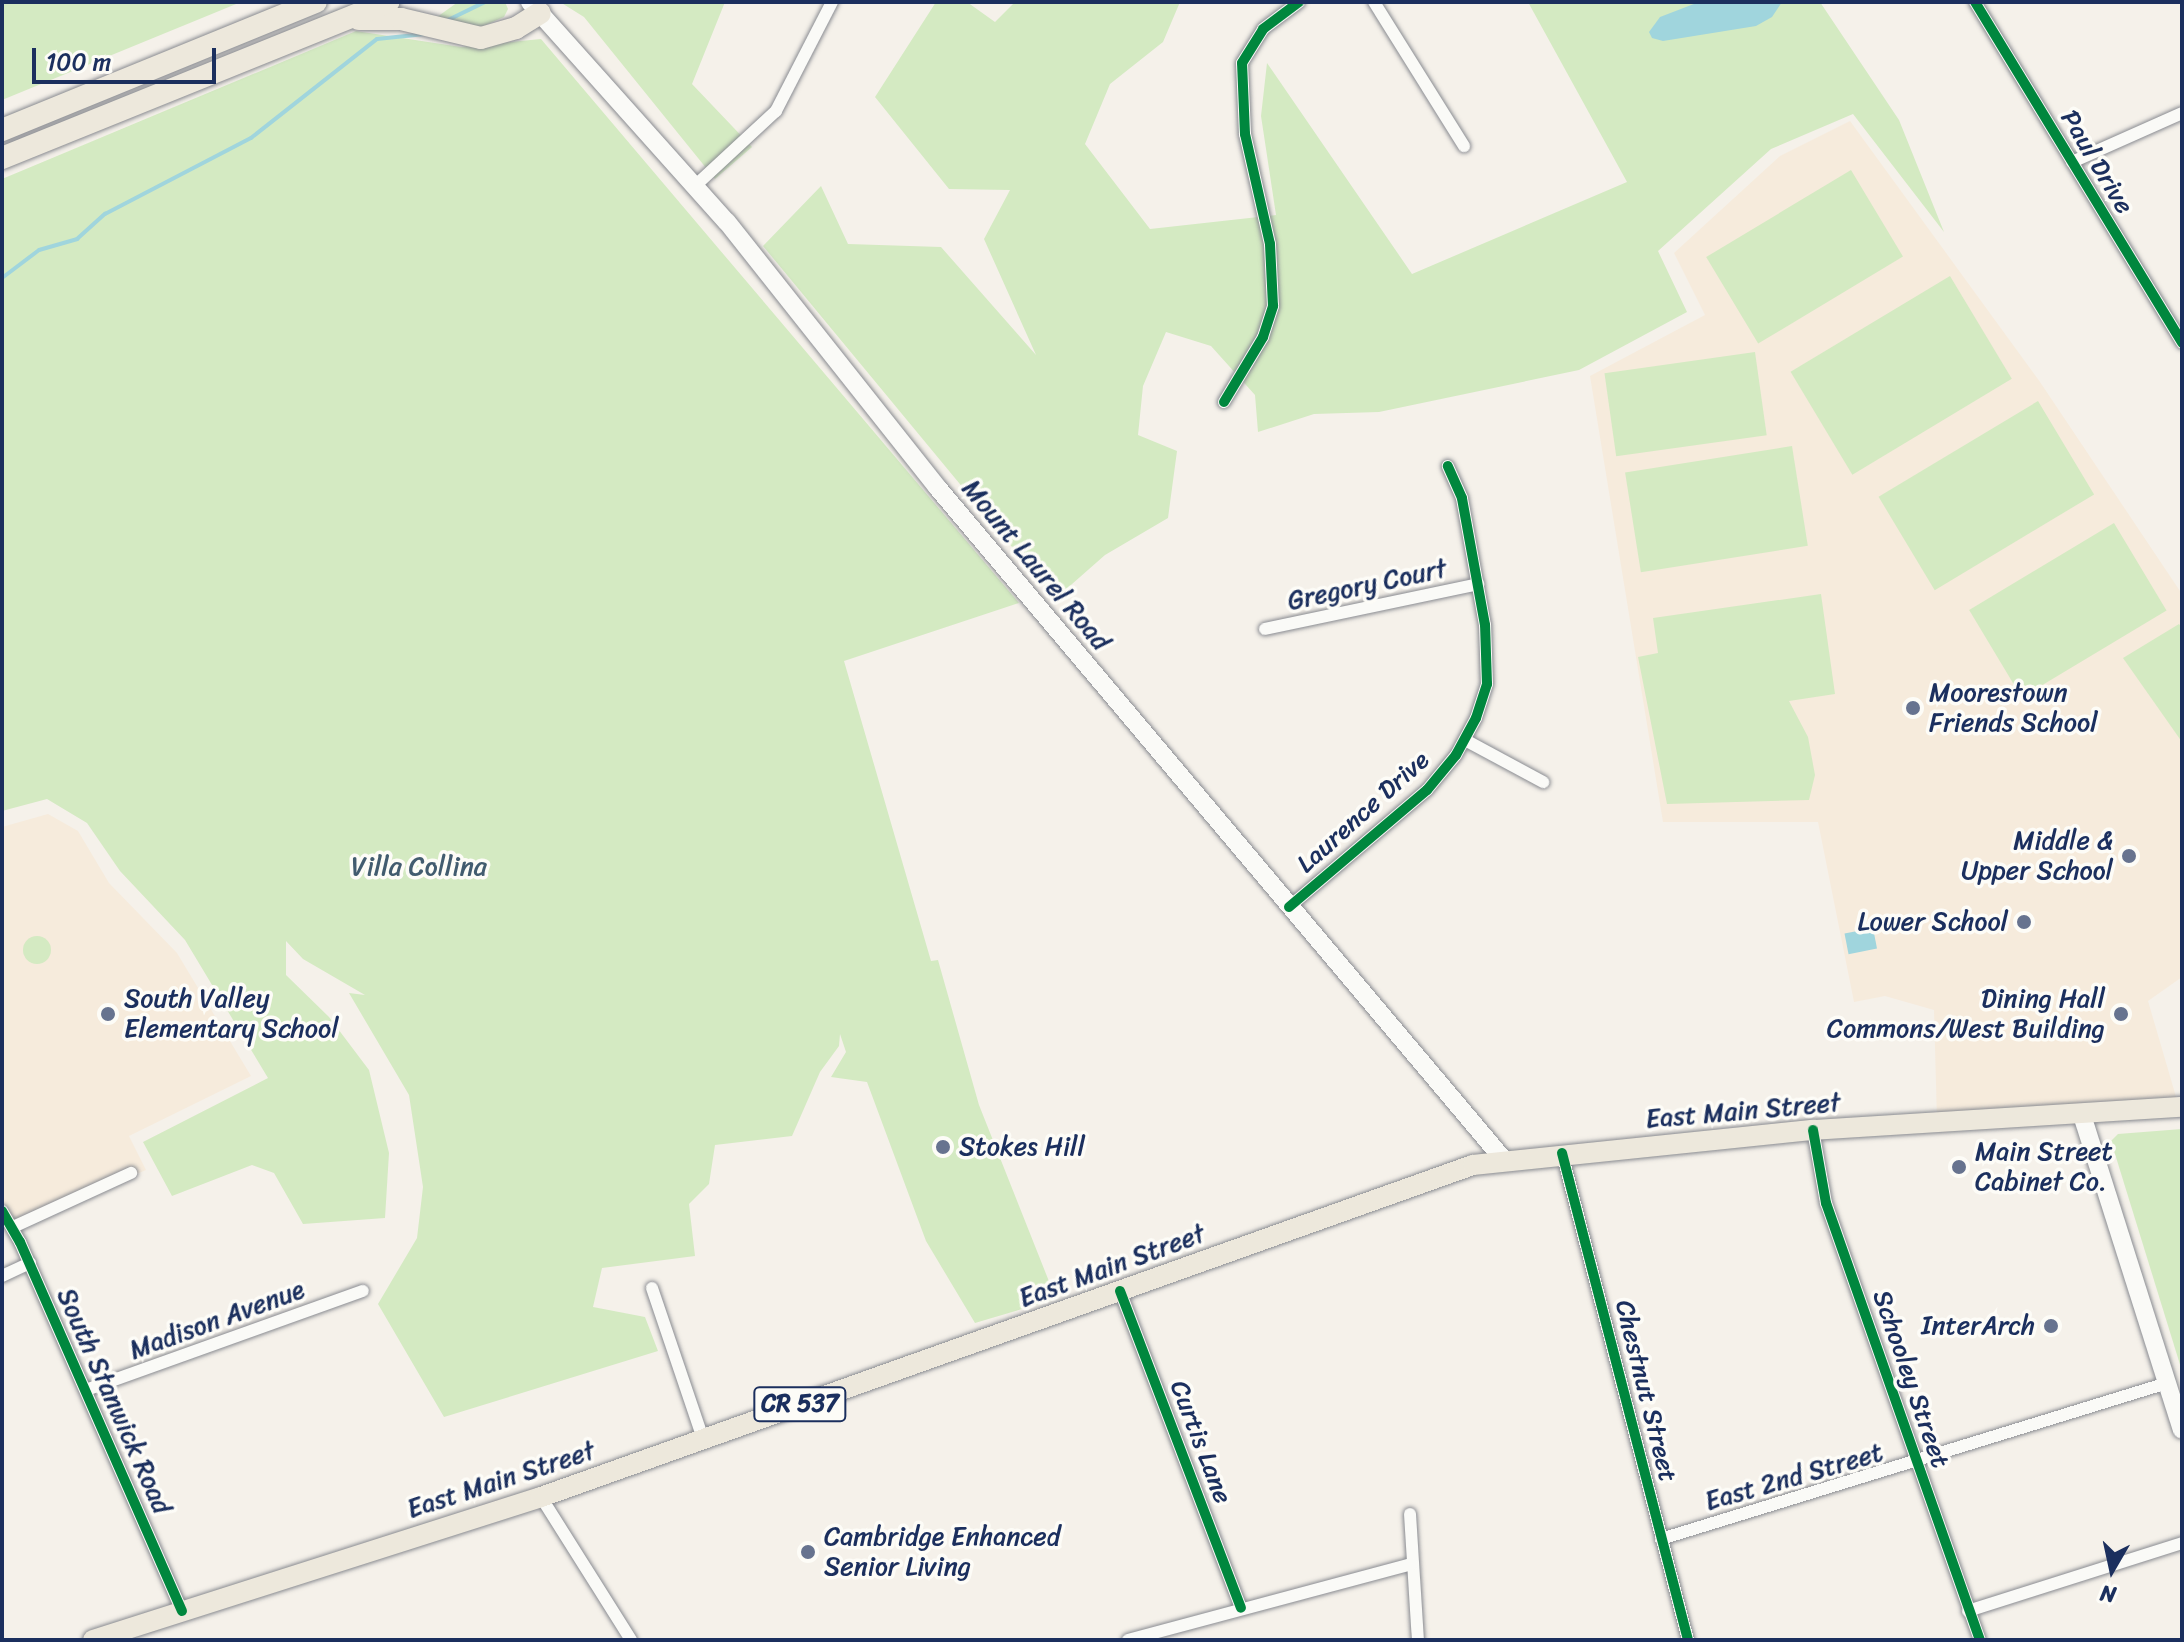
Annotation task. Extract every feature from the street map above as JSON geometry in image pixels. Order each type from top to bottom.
[{"type":"highway","points":[[2,130],[316,2]]},
{"type":"highway","points":[[2,158],[389,2]]},
{"type":"highway","points":[[346,20],[401,19],[481,38],[516,28],[535,7]]},
{"type":"main road","name":"Mount Laurel Road","points":[[535,7],[696,185],[937,487],[1504,1160]]},
{"type":"main road","name":"East Main Street","points":[[93,1640],[541,1497],[1439,1177],[1504,1160],[1813,1130],[2182,1107]]},
{"type":"main road","points":[[2082,1115],[2182,1428]]},
{"type":"street","points":[[696,185],[776,111],[832,2]]},
{"type":"street","points":[[1224,402],[1263,337],[1273,306],[1270,244],[1244,121],[1242,63],[1263,29],[1299,2]]},
{"type":"street","points":[[1374,2],[1464,146]]},
{"type":"street","name":"Paul Drive","points":[[1975,2],[2182,342]]},
{"type":"street","points":[[2072,162],[2182,113]]},
{"type":"street","name":"Laurence Drive","points":[[1289,907],[1427,790],[1465,740],[1487,684],[1478,584],[1462,498],[1448,466]]},
{"type":"street","name":"Gregory Court","points":[[1265,629],[1478,584]]},
{"type":"street","points":[[1465,740],[1543,782]]},
{"type":"street","name":"Schooley Street","points":[[1813,1130],[1826,1203],[1980,1640]]},
{"type":"street","name":"Chestnut Street","points":[[1562,1153],[1688,1640]]},
{"type":"street","points":[[13,1227],[131,1173]]},
{"type":"street","name":"South Stanwick Road","points":[[2,1211],[30,1263],[182,1611]]},
{"type":"street","points":[[2,1276],[30,1263]]},
{"type":"street","points":[[652,1288],[703,1439]]},
{"type":"street","name":"Madison Avenue","points":[[86,1390],[363,1291]]},
{"type":"street","name":"Curtis Lane","points":[[1120,1291],[1241,1608]]},
{"type":"street","name":"East 2nd Street","points":[[1661,1539],[1917,1463],[2167,1383]]},
{"type":"street","points":[[541,1497],[631,1640]]},
{"type":"street","points":[[1410,1514],[1418,1640]]},
{"type":"street","points":[[1968,1611],[2182,1543]]},
{"type":"street","points":[[1128,1640],[1412,1564]]},
{"type":"shaded area","name":"Moorestown Friends School","points":[[1850,121],[2040,382],[2182,594],[2182,977],[2148,1001],[2179,1107],[1937,1121],[1934,1010],[1885,996],[1854,1002],[1818,822],[1663,822],[1590,376],[1705,315],[1674,253],[1780,156]]},
{"type":"shaded area","name":"South Valley Elementary School","points":[[48,814],[78,831],[109,883],[177,953],[251,1076],[129,1136],[146,1170],[13,1227],[2,1214],[2,827]]},
{"type":"green space","points":[[2,2],[241,2],[2,100]]},
{"type":"green space","points":[[458,2],[505,2],[508,9],[504,17],[481,27],[437,17]]},
{"type":"green space","points":[[560,2],[725,2],[692,84],[752,147],[715,179],[584,17]]},
{"type":"green space","points":[[936,2],[967,2],[995,22],[1015,2],[1180,2],[1163,42],[1110,84],[1085,144],[1150,229],[1276,215],[1261,116],[1267,63],[1412,274],[1627,182],[1528,2],[1820,2],[1899,120],[1944,232],[1853,114],[1771,149],[1658,251],[1687,312],[1579,370],[1379,412],[1314,414],[1258,432],[1255,395],[1211,346],[1166,332],[1143,386],[1138,435],[1177,451],[1168,518],[1105,555],[1055,599],[763,246],[821,186],[848,244],[941,247],[1036,355],[984,239],[1010,190],[949,189],[875,97]]},
{"type":"green space","name":"Villa Collina","points":[[356,31],[461,47],[541,39],[1019,603],[844,661],[931,961],[938,960],[979,1105],[1056,1299],[975,1323],[926,1241],[867,1082],[831,1077],[846,1052],[840,1034],[839,1046],[820,1072],[792,1136],[715,1145],[709,1184],[689,1204],[695,1256],[602,1268],[593,1307],[645,1317],[658,1351],[444,1417],[378,1304],[417,1238],[423,1187],[409,1095],[349,993],[365,995],[303,959],[286,941],[286,975],[329,1017],[369,1070],[389,1153],[385,1218],[303,1224],[274,1173],[252,1165],[172,1196],[143,1142],[268,1078],[185,940],[120,871],[87,823],[47,799],[2,811],[2,179]]},
{"type":"green space","points":[[1851,170],[1903,257],[1758,344],[1706,257]]},
{"type":"green space","points":[[1950,276],[2012,379],[1852,475],[1791,372]]},
{"type":"green space","points":[[1755,352],[1767,435],[1616,456],[1604,373]]},
{"type":"green space","points":[[2038,401],[2094,494],[1935,590],[1879,497]]},
{"type":"green space","points":[[1792,446],[1808,546],[1641,572],[1625,472]]},
{"type":"green space","points":[[2114,523],[2167,610],[2022,697],[1969,610]]},
{"type":"green space","points":[[1821,594],[1835,694],[1789,701],[1808,737],[1815,775],[1809,800],[1667,804],[1638,657],[1658,653],[1653,618]]},
{"type":"green space","points":[[2179,624],[2182,628],[2182,742],[2123,658]]},
{"type":"green space","points":[[37,936],[47,940],[51,950],[47,960],[37,964],[27,960],[23,950],[27,940]]},
{"type":"green space","points":[[2182,1129],[2182,1371],[2111,1141],[2118,1134]]},
{"type":"water","points":[[1699,2],[1782,2],[1772,17],[1756,26],[1663,41],[1652,38],[1649,32],[1660,17]]},
{"type":"water","points":[[1873,928],[1877,949],[1849,954],[1845,934]]},
{"type":"waterway","points":[[446,21],[485,2]]},
{"type":"waterway","points":[[2,278],[39,250],[77,239],[105,214],[251,138],[377,39],[425,34]]},
{"type":"cycle path","points":[[1224,402],[1263,337],[1273,306],[1270,244],[1245,134],[1242,63],[1263,29],[1299,2]]},
{"type":"cycle path","points":[[1975,2],[2182,343]]},
{"type":"cycle path","points":[[1289,907],[1427,790],[1456,755],[1476,718],[1487,684],[1485,625],[1462,498],[1448,466]]},
{"type":"cycle path","points":[[1813,1130],[1826,1203],[1980,1640]]},
{"type":"cycle path","points":[[1562,1153],[1688,1640]]},
{"type":"cycle path","points":[[2,1211],[20,1242],[182,1611]]},
{"type":"cycle path","points":[[1120,1291],[1241,1608]]},
{"type":"place","name":"Moorestown Friends School","points":[[1913,708]]},
{"type":"place","name":"Middle & Upper School","points":[[2129,856]]},
{"type":"place","name":"Lower School","points":[[2024,922]]},
{"type":"place","name":"South Valley Elementary School","points":[[108,1014]]},
{"type":"place","name":"Dining Hall Commons/West Building","points":[[2121,1014]]},
{"type":"place","name":"Stokes Hill","points":[[943,1147]]},
{"type":"place","name":"Main Street Cabinet Co.","points":[[1959,1167]]},
{"type":"place","name":"InterArch","points":[[2051,1326]]},
{"type":"place","name":"Cambridge Enhanced Senior Living","points":[[808,1552]]}]
